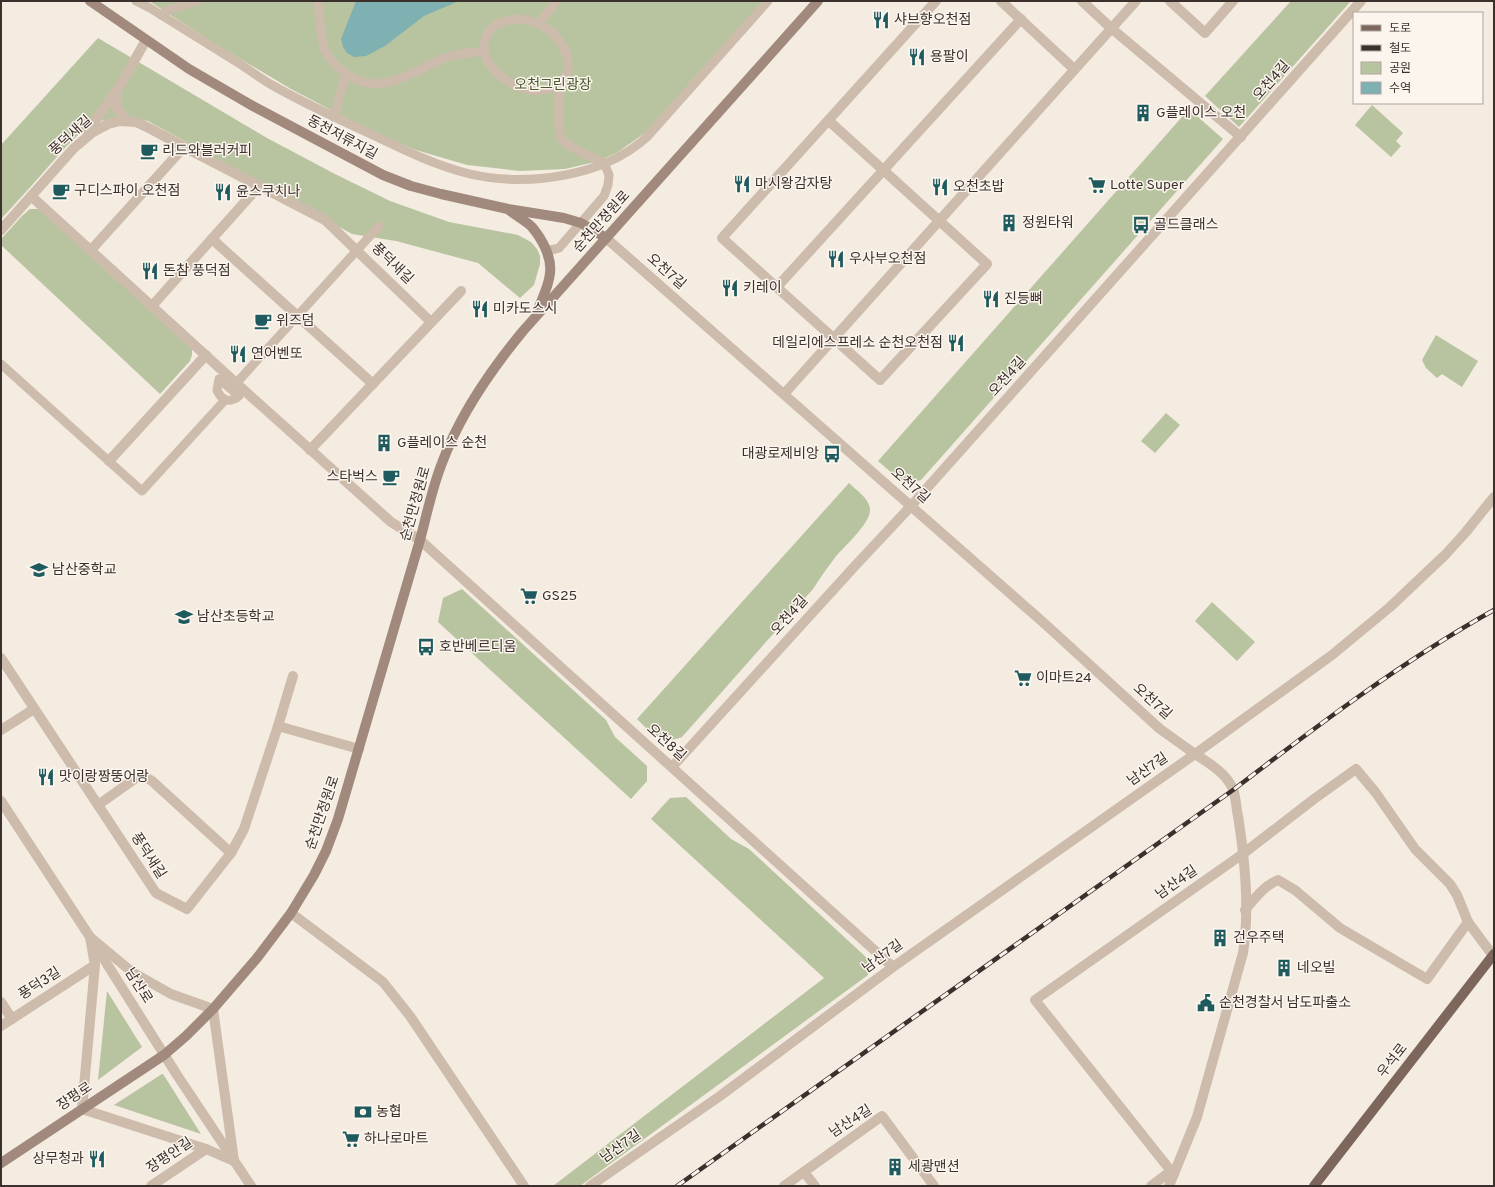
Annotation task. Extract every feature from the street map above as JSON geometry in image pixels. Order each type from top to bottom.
[{"type":"main road","name":"동천저류지길","points":[[90,1],[189,69],[251,105],[383,175],[411,186],[441,194],[508,209],[549,214],[581,223],[606,238]]},
{"type":"main road","name":"순천만정원로","points":[[164,1055],[186,1036],[213,1009],[257,958],[291,913],[314,875],[326,851],[338,819],[359,749],[442,462],[473,399],[498,361],[534,319],[818,1]]},
{"type":"main road","points":[[508,209],[531,226],[542,240],[550,262],[548,283],[534,319]]},
{"type":"main road","name":"우석로","points":[[1314,1186],[1494,956]]},
{"type":"main road","name":"장평로","points":[[1,1163],[164,1055]]},
{"type":"street","points":[[136,1],[161,15],[272,85],[334,117],[434,163],[470,174],[510,178],[547,178],[575,173],[604,164],[630,150],[647,137],[768,1]]},
{"type":"street","points":[[161,15],[168,10],[198,1]]},
{"type":"street","points":[[318,1],[325,49],[330,59],[338,68],[350,76],[363,81],[386,83],[412,75],[434,63],[450,57],[484,51]]},
{"type":"street","points":[[538,24],[556,1]]},
{"type":"street","points":[[828,121],[987,264],[880,380],[722,238],[936,1]]},
{"type":"street","points":[[1001,1],[1074,69]]},
{"type":"street","points":[[1082,1],[1111,28],[1241,137]]},
{"type":"street","points":[[784,394],[1136,1]]},
{"type":"street","points":[[1170,1],[1205,33],[1233,1]]},
{"type":"street","name":"오천4길","points":[[672,767],[854,567],[912,506],[1361,1]]},
{"type":"street","points":[[515,19],[528,20],[538,24],[545,27],[555,35],[566,52],[568,71],[566,76],[559,83],[550,89],[543,90],[518,87],[502,77],[488,60],[484,51],[488,33],[497,24],[515,19]]},
{"type":"street","points":[[777,287],[1021,20]]},
{"type":"street","points":[[74,148],[117,90],[146,40]]},
{"type":"street","points":[[334,117],[346,73]]},
{"type":"street","points":[[546,251],[559,248],[604,196],[608,185],[609,175],[604,164],[569,146],[561,140],[559,128],[559,83]]},
{"type":"street","points":[[117,90],[117,108],[127,121]]},
{"type":"street","name":"풍덕새길","points":[[1,230],[74,148],[99,127],[127,121],[136,122],[151,128],[184,147],[325,220],[431,322]]},
{"type":"street","points":[[91,250],[184,147]]},
{"type":"street","points":[[152,306],[259,186]]},
{"type":"street","points":[[31,196],[206,355],[234,386],[310,450],[391,522],[420,540]]},
{"type":"street","points":[[234,386],[379,226]]},
{"type":"street","name":"오천7길","points":[[606,238],[912,506],[1160,729],[1218,769],[1233,790],[1244,853],[1246,930],[1243,953],[1197,1117],[1173,1172],[1169,1186]]},
{"type":"street","points":[[212,239],[373,384]]},
{"type":"street","points":[[310,450],[461,291]]},
{"type":"street","points":[[109,461],[206,355]]},
{"type":"street","points":[[1,364],[142,491],[225,400]]},
{"type":"street","points":[[219,379],[234,386],[239,396],[235,400],[225,400],[217,390],[219,379]]},
{"type":"street","name":"남산7길","points":[[590,1186],[720,1096],[893,967],[1195,754],[1332,655],[1384,612],[1445,555],[1494,497]]},
{"type":"street","name":"오천8길","points":[[420,540],[893,967]]},
{"type":"street","name":"풍덕새길","points":[[1,658],[156,893],[187,909],[231,854],[244,829],[278,726],[292,676]]},
{"type":"street","points":[[1,730],[34,709]]},
{"type":"street","points":[[278,726],[359,749]]},
{"type":"street","name":"남산4길","points":[[1173,1172],[1035,1000],[1244,853],[1356,769],[1376,793],[1415,849],[1450,884],[1457,895],[1468,922]]},
{"type":"street","points":[[98,805],[136,778],[144,776],[152,781],[231,854]]},
{"type":"street","name":"남산로","points":[[1,801],[90,936],[164,1055],[251,1186]]},
{"type":"street","points":[[1246,910],[1258,894],[1271,883],[1278,880],[1295,890],[1340,928],[1427,979],[1468,922],[1494,956]]},
{"type":"street","points":[[291,913],[383,982],[410,1016],[524,1186]]},
{"type":"street","points":[[90,936],[95,965],[82,1109],[206,1149],[234,1161]]},
{"type":"street","points":[[90,936],[132,972],[171,994],[213,1009],[234,1161]]},
{"type":"street","name":"풍덕3길","points":[[1,1026],[95,965]]},
{"type":"street","points":[[1,1002],[12,1019]]},
{"type":"street","name":"남산4길","points":[[784,1186],[882,1116],[934,1186]]},
{"type":"street","name":"장평안길","points":[[151,1186],[206,1149]]},
{"type":"street","points":[[804,1172],[815,1186]]},
{"type":"street","points":[[1151,1186],[1173,1172]]},
{"type":"green space","name":"오천그린광장","points":[[149,1],[763,1],[645,133],[618,152],[599,161],[565,169],[520,171],[467,165],[416,150],[373,132],[291,89],[215,44]]},
{"type":"green space","points":[[1291,1],[1351,1],[1239,127],[1205,96]]},
{"type":"green space","points":[[98,38],[267,138],[390,201],[449,222],[518,235],[531,242],[537,249],[540,256],[540,264],[534,285],[520,298],[478,263],[396,241],[352,234],[148,121],[142,120],[108,119],[96,123],[83,131],[70,143],[1,219],[1,145]]},
{"type":"green space","points":[[1372,105],[1403,133],[1396,141],[1401,146],[1391,157],[1355,125]]},
{"type":"green space","points":[[1189,109],[1223,139],[921,480],[912,483],[901,481],[878,461]]},
{"type":"green space","points":[[30,209],[39,209],[192,349],[190,361],[160,394],[1,245],[1,239]]},
{"type":"green space","points":[[1436,335],[1478,361],[1462,387],[1442,374],[1437,378],[1426,368],[1422,360]]},
{"type":"green space","points":[[1166,413],[1180,425],[1155,453],[1141,441]]},
{"type":"green space","points":[[849,483],[867,501],[870,509],[869,515],[856,535],[834,559],[813,589],[682,737],[668,740],[662,739],[647,729],[637,719]]},
{"type":"green space","points":[[462,589],[606,720],[615,737],[647,766],[647,781],[631,799],[438,622],[443,598]]},
{"type":"green space","points":[[1212,602],[1255,642],[1237,661],[1195,621]]},
{"type":"green space","points":[[686,797],[731,839],[749,849],[868,959],[868,975],[580,1186],[553,1186],[824,978],[651,819],[670,798]]},
{"type":"green space","points":[[107,991],[142,1047],[98,1080]]},
{"type":"green space","points":[[163,1074],[201,1134],[114,1105]]},
{"type":"water","points":[[356,1],[459,1],[424,16],[385,46],[366,56],[354,57],[347,53],[343,47],[341,39]]},
{"type":"railway","points":[[677,1186],[1233,790],[1360,696],[1426,651],[1494,610]]},
{"type":"place","name":"샤브향오천점","points":[[881,20]]},
{"type":"place","name":"용팔이","points":[[917,57]]},
{"type":"place","name":"G플레이스 오천","points":[[1143,113]]},
{"type":"place","name":"리드와블러커피","points":[[149,151]]},
{"type":"place","name":"마시왕감자탕","points":[[742,184]]},
{"type":"place","name":"Lotte Super","points":[[1097,185]]},
{"type":"place","name":"오천초밥","points":[[940,187]]},
{"type":"place","name":"구디스파이 오천점","points":[[61,191]]},
{"type":"place","name":"윤스쿠치나","points":[[223,192]]},
{"type":"place","name":"정원타워","points":[[1009,223]]},
{"type":"place","name":"골드클래스","points":[[1141,225]]},
{"type":"place","name":"우사부오천점","points":[[836,259]]},
{"type":"place","name":"돈참 풍덕점","points":[[150,271]]},
{"type":"place","name":"키레이","points":[[730,288]]},
{"type":"place","name":"진등뼈","points":[[991,299]]},
{"type":"place","name":"미카도스시","points":[[480,309]]},
{"type":"place","name":"위즈덤","points":[[263,321]]},
{"type":"place","name":"데일리에스프레소 순천오천점","points":[[956,343]]},
{"type":"place","name":"연어벤또","points":[[238,354]]},
{"type":"place","name":"G플레이스 순천","points":[[384,443]]},
{"type":"place","name":"대광로제비앙","points":[[832,454]]},
{"type":"place","name":"스타벅스","points":[[391,477]]},
{"type":"place","name":"남산중학교","points":[[39,570]]},
{"type":"place","name":"GS25","points":[[529,596]]},
{"type":"place","name":"남산초등학교","points":[[184,617]]},
{"type":"place","name":"호반베르디움","points":[[426,647]]},
{"type":"place","name":"이마트24","points":[[1023,678]]},
{"type":"place","name":"맛이랑짱뚱어랑","points":[[46,777]]},
{"type":"place","name":"건우주택","points":[[1220,938]]},
{"type":"place","name":"네오빌","points":[[1284,968]]},
{"type":"place","name":"순천경찰서 남도파출소","points":[[1206,1003]]},
{"type":"place","name":"농협","points":[[363,1112]]},
{"type":"place","name":"하나로마트","points":[[351,1139]]},
{"type":"place","name":"상무청과","points":[[97,1159]]},
{"type":"place","name":"세광맨션","points":[[895,1167]]}]
